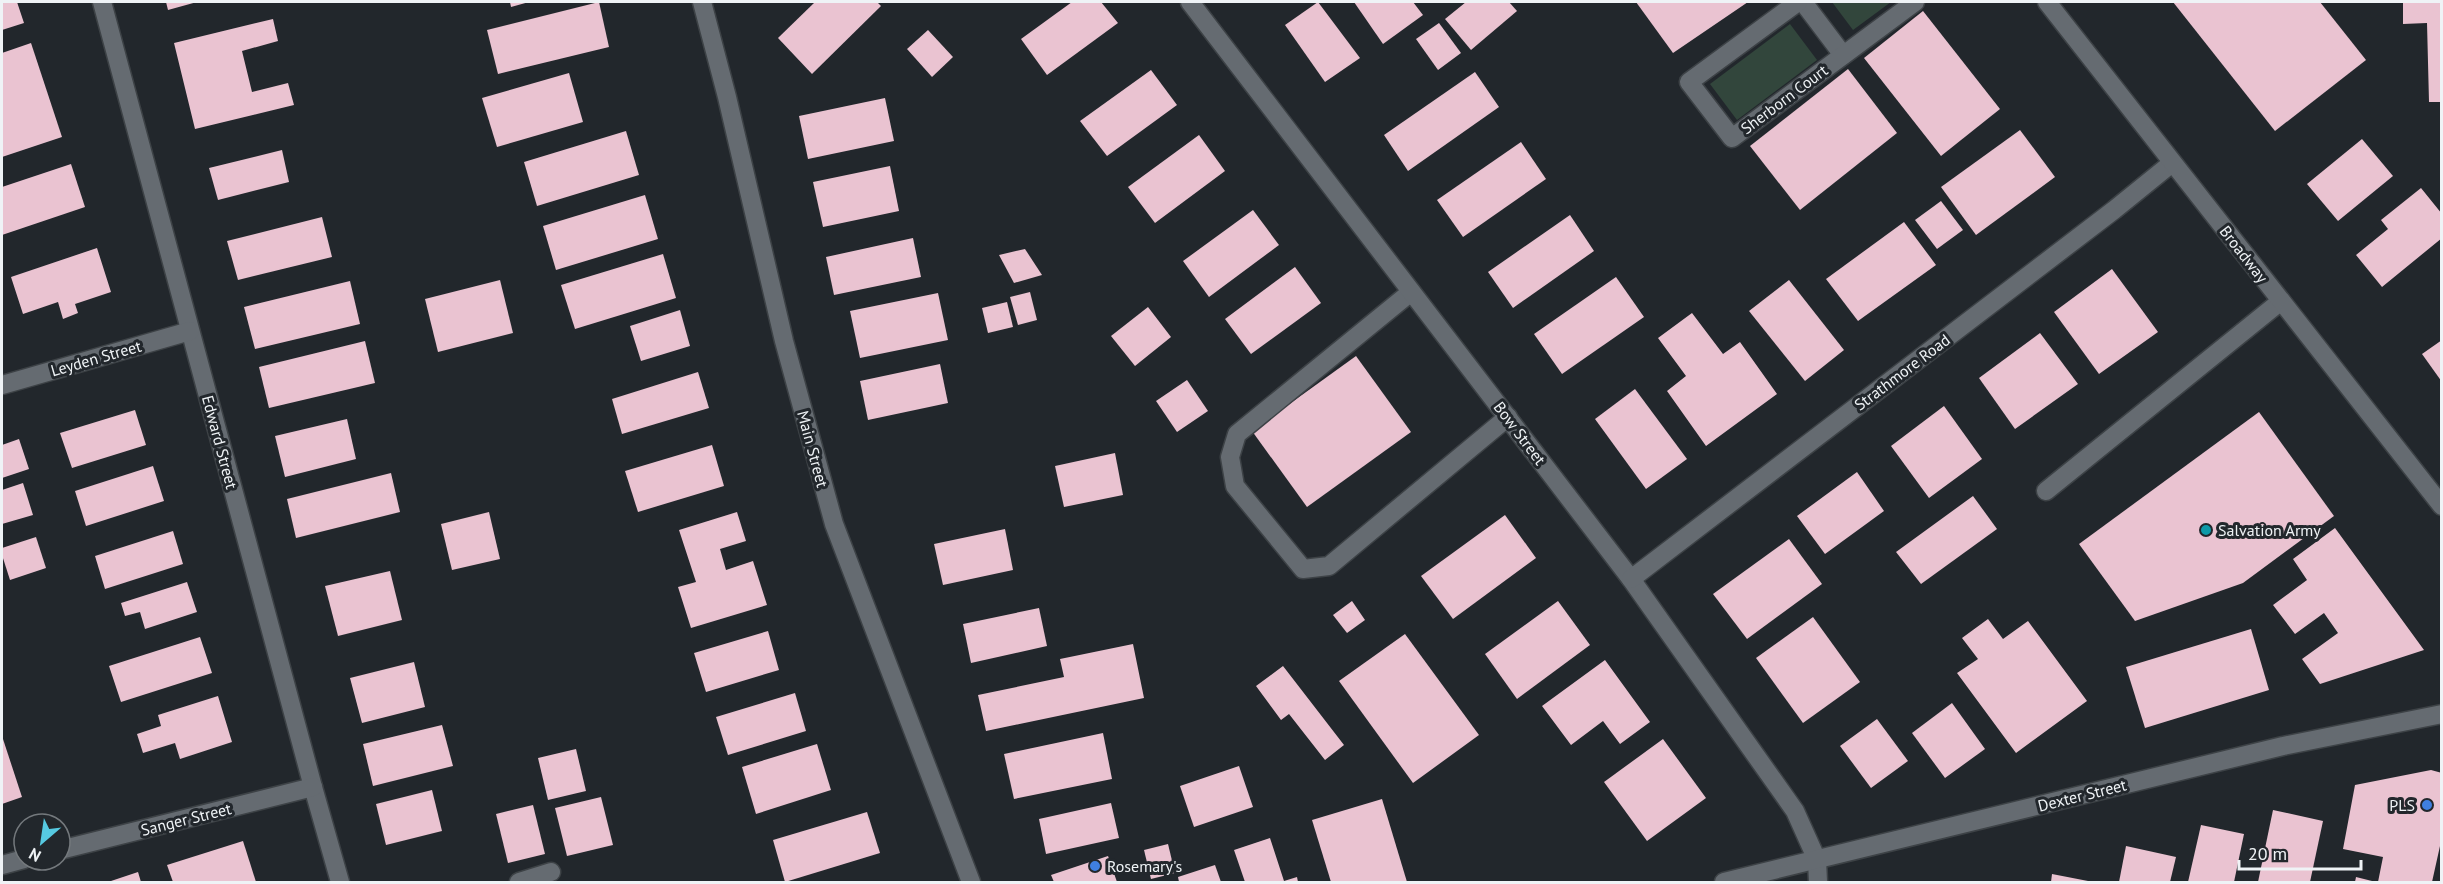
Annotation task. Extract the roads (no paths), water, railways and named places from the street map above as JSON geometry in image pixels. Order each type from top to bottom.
[{"type":"street","name":"Edward Street","points":[[102,2],[312,788],[340,882]]},
{"type":"street","name":"Main Street","points":[[702,2],[727,97],[784,341],[834,524],[971,882]]},
{"type":"street","name":"Sherborn Court","points":[[1798,2],[1689,82],[1732,138],[1915,2]]},
{"type":"street","points":[[1803,2],[1843,55]]},
{"type":"street","name":"Broadway","points":[[2047,2],[2442,506]]},
{"type":"street","name":"Bow Street","points":[[1197,4],[1411,292],[1631,579],[1794,811],[1817,860],[1818,882]]},
{"type":"street","name":"Strathmore Road","points":[[1631,579],[2114,210],[2172,163]]},
{"type":"street","points":[[1411,292],[1237,434],[1230,457],[1235,486],[1303,569],[1329,566],[1508,417]]},
{"type":"street","points":[[2046,491],[2281,301]]},
{"type":"street","name":"Leyden Street","points":[[2,384],[190,331]]},
{"type":"street","name":"Dexter Street","points":[[1724,882],[2283,746],[2442,714]]},
{"type":"street","name":"Sanger Street","points":[[72,847],[312,788]]},
{"type":"street","points":[[519,882],[551,872]]},
{"type":"place","name":"Salvation Army","points":[[2206,530]]},
{"type":"place","name":"PLS","points":[[2427,805]]},
{"type":"place","name":"Rosemary's","points":[[1095,866]]}]
